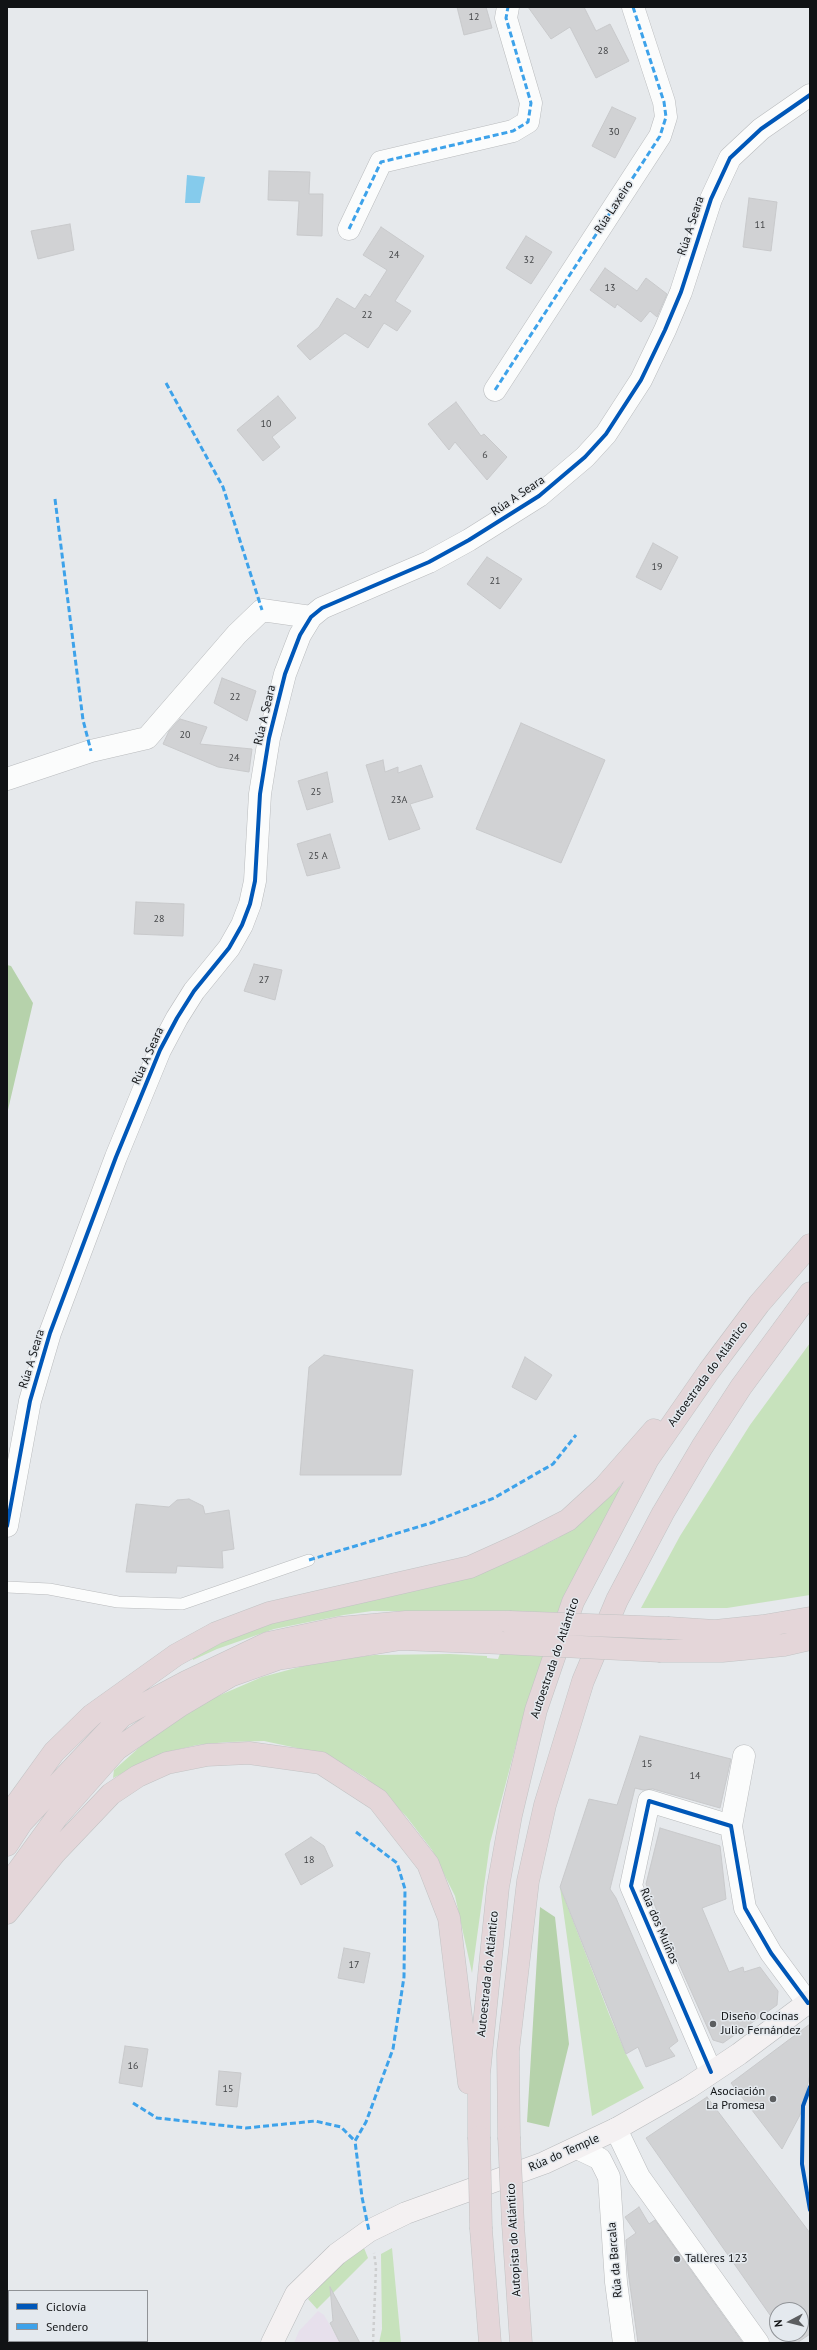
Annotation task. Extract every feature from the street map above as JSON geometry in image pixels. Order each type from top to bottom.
[{"type":"highway","name":"Autoestrada do Atlántico","points":[[479,2138],[479,2074],[498,1887],[511,1814],[536,1710],[573,1602],[610,1528],[648,1459],[709,1371],[760,1304],[810,1245]]},
{"type":"highway","name":"Autopista do Atlántico","points":[[521,2343],[509,2137],[508,2052],[528,1881],[546,1804],[583,1681],[617,1600],[663,1513],[702,1447],[807,1299]]},
{"type":"highway","points":[[7,1818],[54,1752],[92,1715],[176,1654],[210,1636],[269,1613],[470,1567],[568,1520],[604,1487],[684,1395],[709,1371]]},
{"type":"highway","points":[[7,1845],[22,1822],[122,1716],[186,1682],[268,1643],[339,1628],[406,1622],[509,1622],[716,1631],[763,1626],[810,1618]]},
{"type":"highway","points":[[7,1886],[57,1817],[117,1749],[181,1705],[230,1676],[278,1660],[401,1639],[661,1651],[722,1651],[784,1645],[810,1639]]},
{"type":"highway","points":[[7,1913],[55,1853],[110,1794],[138,1776],[167,1763],[207,1755],[249,1752],[321,1763],[378,1800],[428,1864],[449,1918],[467,2075],[479,2138],[481,2228],[490,2343]]},
{"type":"main road","name":"Rúa do Temple","points":[[272,2343],[296,2294],[336,2254],[369,2231],[406,2212],[544,2163],[616,2129],[688,2088],[809,2002]]},
{"type":"street","points":[[349,229],[381,162],[513,131],[528,122],[531,103],[506,18],[508,7]]},
{"type":"street","name":"Rúa Laxeiro","points":[[495,390],[660,136],[666,117],[664,102],[632,7]]},
{"type":"street","name":"Rúa A Seara","points":[[7,1526],[30,1401],[50,1333],[116,1157],[160,1050],[177,1018],[194,991],[229,948],[242,925],[250,904],[255,881],[260,794],[269,738],[285,674],[300,635],[312,617],[322,608],[422,565],[469,540],[539,496],[585,457],[606,434],[641,380],[665,330],[680,292],[710,199],[730,158],[761,129],[810,95]]},
{"type":"street","points":[[7,779],[91,751],[147,738],[237,634],[262,610],[312,617]]},
{"type":"street","points":[[744,1756],[731,1826],[745,1908],[770,1953],[809,2002]]},
{"type":"street","name":"Rúa dos Muíños","points":[[711,2072],[630,1886],[649,1801],[731,1826]]},
{"type":"street","points":[[616,2129],[639,2177],[758,2343]]},
{"type":"street","name":"Rúa da Barcala","points":[[577,2148],[600,2159],[609,2177],[616,2282],[624,2343]]},
{"type":"street","points":[[609,2177],[639,2177]]},
{"type":"lane","points":[[7,1587],[49,1589],[118,1602],[182,1604],[309,1560]]},
{"type":"path","points":[[810,2087],[803,2106],[802,2164],[810,2210]]},
{"type":"path","points":[[369,2231],[376,2267],[372,2343]]},
{"type":"shaded area","points":[[318,2311],[324,2315],[340,2343],[294,2343],[299,2331]]},
{"type":"green space","points":[[7,965],[11,966],[33,1003],[7,1114]]},
{"type":"green space","points":[[810,1343],[810,1595],[727,1608],[641,1608],[680,1536],[750,1425]]},
{"type":"green space","points":[[624,1483],[581,1564],[522,1722],[490,1843],[472,1973],[455,1896],[432,1850],[406,1816],[365,1777],[348,1767],[297,1748],[264,1741],[227,1742],[197,1745],[163,1753],[113,1778],[114,1770],[151,1737],[211,1699],[262,1677],[322,1661],[375,1655],[450,1654],[487,1656],[487,1658],[498,1659],[515,1612],[372,1611],[274,1629],[217,1649],[193,1660],[192,1657],[231,1638],[271,1623],[498,1566],[558,1538],[572,1528]]},
{"type":"green space","points":[[560,1887],[609,2014],[626,2054],[644,2088],[592,2116]]},
{"type":"green space","points":[[540,1907],[555,1917],[569,2044],[549,2127],[527,2122]]},
{"type":"green space","points":[[364,2248],[368,2258],[317,2309],[308,2299],[337,2268]]},
{"type":"green space","points":[[392,2248],[401,2343],[379,2343],[382,2329],[381,2254]]},
{"type":"water","points":[[187,175],[205,177],[200,203],[185,203]]},
{"type":"building","points":[[457,7],[486,7],[492,28],[464,35]]},
{"type":"building","points":[[528,7],[584,7],[596,31],[610,24],[629,61],[596,78],[570,27],[551,39]]},
{"type":"building","points":[[612,107],[636,118],[615,158],[592,146]]},
{"type":"building","points":[[269,171],[310,172],[309,194],[323,194],[322,236],[297,235],[299,201],[268,200]]},
{"type":"building","points":[[749,198],[777,202],[771,251],[743,247]]},
{"type":"building","points":[[70,224],[74,250],[38,259],[31,231]]},
{"type":"building","points":[[381,227],[424,256],[395,301],[411,311],[397,331],[384,323],[368,348],[345,333],[310,360],[297,346],[319,327],[337,298],[355,309],[365,294],[370,297],[387,270],[363,255]]},
{"type":"building","points":[[526,236],[552,252],[531,284],[506,268]]},
{"type":"building","points":[[605,268],[637,291],[646,278],[667,294],[657,317],[650,311],[641,322],[617,304],[615,308],[590,290]]},
{"type":"building","points":[[278,396],[296,418],[272,437],[280,447],[263,461],[237,430]]},
{"type":"building","points":[[456,402],[481,436],[484,434],[507,457],[487,480],[455,442],[449,450],[428,424]]},
{"type":"building","points":[[653,543],[678,557],[661,590],[636,577]]},
{"type":"building","points":[[487,557],[522,579],[500,609],[467,584]]},
{"type":"building","points":[[222,678],[256,691],[247,721],[214,703]]},
{"type":"building","points":[[180,719],[207,727],[200,744],[252,749],[249,772],[218,767],[163,744],[169,731]]},
{"type":"building","points":[[521,723],[605,760],[561,863],[476,829]]},
{"type":"building","points":[[383,760],[385,772],[398,767],[398,773],[421,765],[433,797],[410,804],[420,829],[389,840],[366,765]]},
{"type":"building","points":[[327,772],[333,802],[307,810],[298,781]]},
{"type":"building","points":[[330,834],[340,868],[307,876],[297,844]]},
{"type":"building","points":[[136,902],[184,904],[183,936],[134,934]]},
{"type":"building","points":[[254,964],[282,970],[275,1000],[244,991]]},
{"type":"building","points":[[324,1355],[413,1370],[401,1475],[300,1475],[309,1367]]},
{"type":"building","points":[[525,1357],[552,1375],[536,1400],[512,1387]]},
{"type":"building","points":[[189,1499],[203,1506],[205,1514],[229,1510],[234,1549],[222,1551],[223,1568],[177,1566],[176,1573],[126,1572],[136,1504],[169,1507],[177,1500]]},
{"type":"building","points":[[640,1736],[731,1759],[720,1808],[653,1789],[643,1790],[635,1788],[610,1889],[616,1898],[678,2041],[669,2048],[675,2056],[646,2067],[638,2047],[626,2054],[560,1887],[589,1799],[617,1805]]},
{"type":"building","points":[[660,1828],[720,1846],[726,1899],[702,1908],[729,1972],[743,1967],[744,1972],[760,1967],[778,1991],[777,2005],[723,2043],[713,2040],[659,1919],[660,1918],[646,1884]]},
{"type":"building","points":[[311,1837],[324,1846],[333,1866],[301,1885],[285,1854]]},
{"type":"building","points":[[344,1948],[370,1953],[364,1983],[338,1978]]},
{"type":"building","name":"Asociación La Promesa","points":[[810,2024],[810,2075],[800,2115],[782,2149],[731,2083]]},
{"type":"building","points":[[125,2046],[148,2049],[142,2087],[119,2083]]},
{"type":"building","points":[[219,2071],[241,2073],[237,2107],[216,2105]]},
{"type":"building","points":[[707,2097],[810,2233],[810,2334],[809,2335],[809,2302],[769,2302],[769,2314],[646,2138]]},
{"type":"building","points":[[639,2207],[649,2224],[655,2220],[743,2343],[638,2343],[628,2271],[626,2240],[636,2233],[625,2217]]},
{"type":"building","points":[[330,2287],[360,2343],[340,2343],[330,2323],[333,2321]]},
{"type":"marked path","points":[[349,229],[381,162],[513,131],[528,122],[531,103],[506,18],[508,7]]},
{"type":"marked path","points":[[495,390],[660,136],[666,117],[664,102],[633,7]]},
{"type":"marked path","points":[[166,383],[223,487],[262,610]]},
{"type":"marked path","points":[[55,499],[83,720],[91,751]]},
{"type":"marked path","points":[[309,1560],[431,1523],[494,1498],[553,1464],[576,1435]]},
{"type":"marked path","points":[[356,1832],[397,1863],[405,1889],[404,1977],[393,2049],[366,2122],[355,2141],[362,2197],[369,2231]]},
{"type":"marked path","points":[[133,2103],[157,2118],[246,2128],[315,2121],[341,2127],[355,2141]]},
{"type":"cycle path","points":[[7,1526],[30,1401],[50,1333],[116,1157],[160,1050],[177,1018],[194,991],[229,948],[242,925],[250,904],[255,881],[260,794],[269,738],[285,674],[300,635],[311,617],[322,608],[429,562],[469,540],[539,496],[585,457],[606,434],[641,380],[681,292],[711,199],[730,158],[761,129],[810,95]]},
{"type":"cycle path","points":[[711,2072],[631,1886],[649,1801],[731,1826],[745,1908],[771,1953],[808,2003]]},
{"type":"cycle path","points":[[810,2087],[803,2106],[802,2164],[810,2210]]},
{"type":"place","name":"Diseño Cocinas Julio Fernández","points":[[713,2024]]},
{"type":"place","name":"Asociación La Promesa","points":[[773,2099]]},
{"type":"place","name":"Talleres 123","points":[[677,2259]]}]
